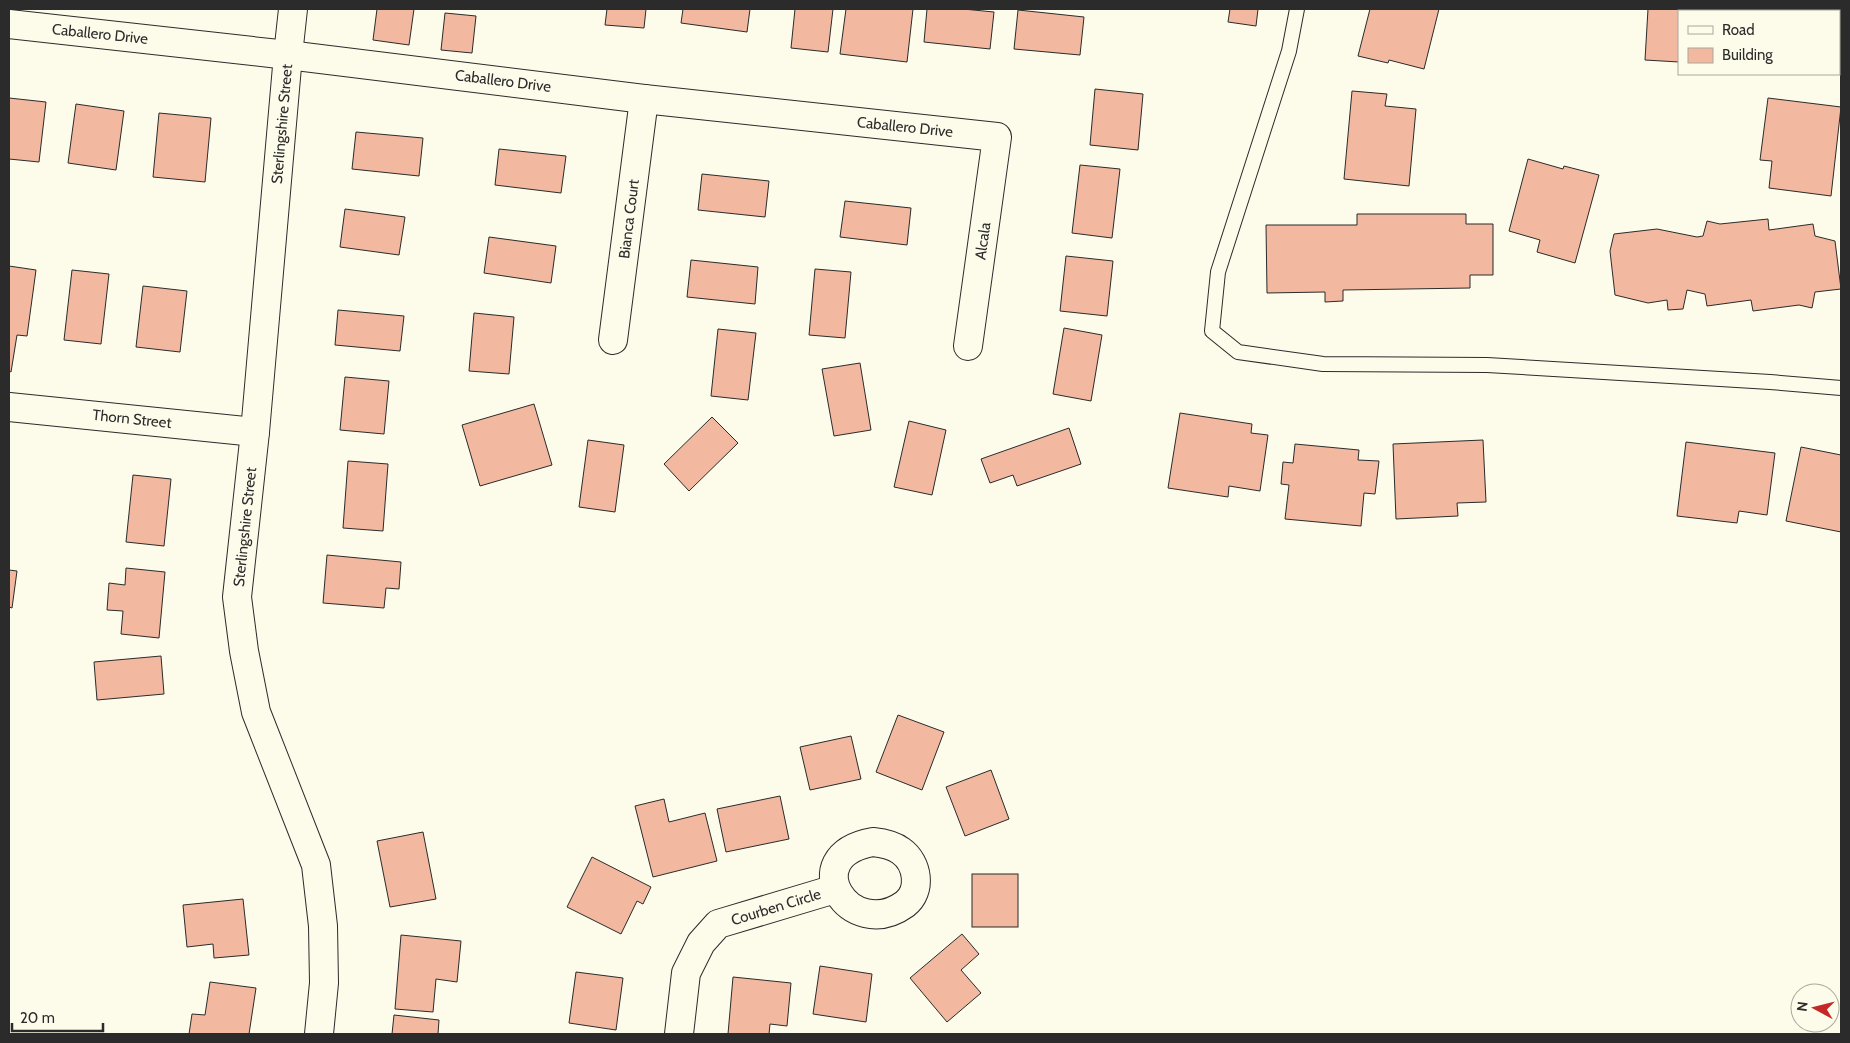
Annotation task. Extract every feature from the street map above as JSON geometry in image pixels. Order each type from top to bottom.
[{"type":"street","name":"Sterlingshire Street","points":[[293,9],[255,432],[238,596],[244,651],[256,712],[316,866],[323,926],[324,983],[319,1034]]},
{"type":"street","name":"Caballero Drive","points":[[9,24],[288,55],[644,99],[997,137]]},
{"type":"street","name":"Bianca Court","points":[[614,340],[644,99]]},
{"type":"street","name":"Alcala","points":[[968,346],[997,137]]},
{"type":"street","name":"Thorn Street","points":[[9,407],[255,432]]},
{"type":"street","name":"Courben Circle","points":[[678,1034],[686,973],[701,944],[718,924],[835,889]]},
{"type":"lane","points":[[1297,9],[1289,51],[1218,272],[1212,330],[1238,352],[1323,364],[1487,365],[1841,388]]},
{"type":"building","points":[[377,9],[414,9],[409,45],[373,40]]},
{"type":"building","points":[[607,9],[646,9],[644,28],[605,25]]},
{"type":"building","points":[[683,9],[750,9],[747,32],[681,23]]},
{"type":"building","points":[[795,9],[833,9],[828,52],[791,48]]},
{"type":"building","points":[[846,9],[913,9],[907,62],[840,54]]},
{"type":"building","points":[[927,9],[963,9],[994,12],[990,49],[924,42]]},
{"type":"building","points":[[1230,9],[1258,9],[1256,26],[1228,22]]},
{"type":"building","points":[[1370,9],[1439,9],[1424,69],[1389,60],[1388,63],[1358,56]]},
{"type":"building","points":[[1648,9],[1841,9],[1841,68],[1840,10],[1678,10],[1678,62],[1645,60]]},
{"type":"building","points":[[1018,10],[1084,17],[1080,55],[1014,49]]},
{"type":"building","points":[[445,13],[476,16],[472,53],[441,50]]},
{"type":"building","points":[[1095,89],[1143,94],[1138,150],[1090,145]]},
{"type":"building","points":[[1352,91],[1387,94],[1385,106],[1416,109],[1409,186],[1344,179]]},
{"type":"building","points":[[9,98],[46,102],[39,162],[9,159]]},
{"type":"building","points":[[1768,98],[1841,107],[1831,196],[1769,188],[1772,161],[1760,160]]},
{"type":"building","points":[[76,104],[124,111],[116,170],[68,163]]},
{"type":"building","points":[[159,113],[211,118],[205,182],[153,177]]},
{"type":"building","points":[[356,132],[423,138],[419,176],[352,169]]},
{"type":"building","points":[[499,149],[566,156],[561,193],[495,185]]},
{"type":"building","points":[[1528,159],[1563,169],[1564,166],[1599,175],[1575,263],[1537,252],[1540,240],[1509,231]]},
{"type":"building","points":[[1080,165],[1120,169],[1112,238],[1072,233]]},
{"type":"building","points":[[702,174],[769,181],[765,217],[698,210]]},
{"type":"building","points":[[845,201],[911,208],[907,245],[840,237]]},
{"type":"building","points":[[345,209],[405,217],[399,255],[340,247]]},
{"type":"building","points":[[1357,214],[1466,214],[1466,224],[1493,224],[1493,275],[1470,275],[1470,288],[1343,290],[1343,301],[1325,302],[1325,292],[1267,293],[1266,225],[1357,225]]},
{"type":"building","points":[[1768,219],[1769,230],[1813,224],[1815,236],[1835,241],[1841,289],[1815,292],[1812,308],[1799,305],[1753,311],[1751,300],[1707,306],[1705,294],[1687,290],[1683,309],[1668,310],[1667,300],[1648,303],[1615,295],[1610,251],[1614,234],[1657,229],[1697,237],[1703,236],[1707,221],[1720,224]]},
{"type":"building","points":[[489,237],[556,246],[551,283],[484,273]]},
{"type":"building","points":[[1066,256],[1113,261],[1107,316],[1060,311]]},
{"type":"building","points":[[691,260],[758,267],[755,304],[687,297]]},
{"type":"building","points":[[9,266],[36,270],[27,336],[17,335],[11,372],[9,371]]},
{"type":"building","points":[[815,269],[851,272],[845,338],[809,335]]},
{"type":"building","points":[[72,270],[109,274],[101,344],[64,340]]},
{"type":"building","points":[[143,286],[187,291],[180,352],[136,347]]},
{"type":"building","points":[[338,310],[404,316],[400,351],[335,345]]},
{"type":"building","points":[[474,313],[514,317],[509,374],[469,371]]},
{"type":"building","points":[[1064,328],[1102,335],[1091,401],[1053,394]]},
{"type":"building","points":[[718,329],[756,333],[748,400],[711,396]]},
{"type":"building","points":[[860,363],[871,430],[834,436],[822,369]]},
{"type":"building","points":[[345,377],[389,381],[384,434],[340,430]]},
{"type":"building","points":[[534,404],[552,465],[480,486],[462,425]]},
{"type":"building","points":[[1180,413],[1252,424],[1251,433],[1268,435],[1260,491],[1229,486],[1228,497],[1168,488]]},
{"type":"building","points":[[712,417],[738,443],[689,491],[664,464]]},
{"type":"building","points":[[909,421],[946,430],[932,495],[894,487]]},
{"type":"building","points":[[1069,428],[1081,464],[1017,486],[1013,475],[990,483],[981,459]]},
{"type":"building","points":[[588,440],[624,445],[615,512],[579,507]]},
{"type":"building","points":[[1483,440],[1486,502],[1457,503],[1458,516],[1396,519],[1393,444]]},
{"type":"building","points":[[1686,442],[1775,453],[1767,515],[1739,511],[1737,523],[1677,516]]},
{"type":"building","points":[[1295,444],[1359,450],[1358,460],[1379,461],[1375,494],[1364,493],[1361,526],[1285,519],[1289,485],[1281,484],[1283,462],[1293,463]]},
{"type":"building","points":[[1801,447],[1841,455],[1841,532],[1786,521]]},
{"type":"building","points":[[348,461],[388,464],[383,531],[343,528]]},
{"type":"building","points":[[133,475],[171,479],[164,546],[126,542]]},
{"type":"building","points":[[327,555],[401,562],[399,589],[386,588],[384,608],[323,603]]},
{"type":"building","points":[[126,568],[165,572],[159,638],[121,634],[123,611],[107,610],[109,583],[125,585]]},
{"type":"building","points":[[9,570],[17,571],[12,608],[9,607]]},
{"type":"building","points":[[161,656],[164,694],[97,700],[94,662]]},
{"type":"building","points":[[898,715],[944,732],[922,790],[876,772]]},
{"type":"building","points":[[851,736],[861,779],[810,790],[800,747]]},
{"type":"building","points":[[991,770],[1009,819],[965,836],[946,787]]},
{"type":"building","points":[[780,796],[789,839],[726,852],[717,809]]},
{"type":"building","points":[[664,799],[669,822],[705,813],[717,861],[653,877],[635,806]]},
{"type":"building","points":[[423,832],[436,899],[390,907],[377,841]]},
{"type":"building","points":[[592,857],[651,887],[643,904],[637,901],[621,934],[567,907]]},
{"type":"building","points":[[972,874],[1018,874],[1018,927],[972,927]]},
{"type":"building","points":[[243,899],[249,955],[214,958],[213,944],[187,947],[183,905]]},
{"type":"building","points":[[962,934],[979,954],[961,970],[981,993],[947,1022],[910,978]]},
{"type":"building","points":[[401,935],[461,941],[457,982],[436,979],[433,1012],[395,1009]]},
{"type":"building","points":[[820,966],[872,974],[866,1022],[813,1014]]},
{"type":"building","points":[[576,972],[623,978],[616,1030],[569,1023]]},
{"type":"building","points":[[733,977],[791,983],[787,1026],[770,1024],[769,1034],[728,1034]]},
{"type":"building","points":[[210,982],[256,988],[249,1034],[189,1034],[192,1014],[205,1015]]},
{"type":"building","points":[[394,1015],[439,1020],[438,1034],[392,1034]]}]
